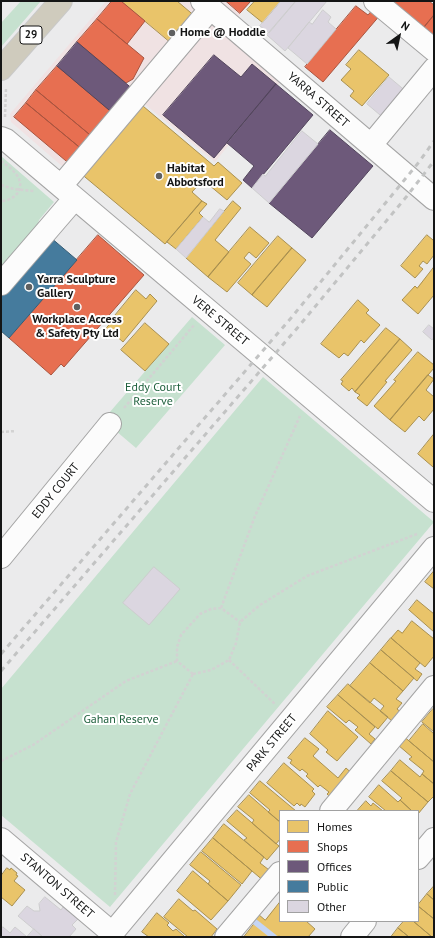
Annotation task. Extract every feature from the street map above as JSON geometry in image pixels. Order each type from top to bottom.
[{"type":"highway","name":"29","points":[[3,66],[61,1]]},
{"type":"street","points":[[375,1],[434,50]]},
{"type":"street","points":[[1,284],[207,5]]},
{"type":"street","name":"YARRA STREET","points":[[207,5],[434,199]]},
{"type":"street","points":[[371,146],[434,69]]},
{"type":"street","name":"VERE STREET","points":[[4,138],[434,501]]},
{"type":"street","name":"EDDY COURT","points":[[1,557],[110,424]]},
{"type":"street","name":"PARK STREET","points":[[110,935],[434,548]]},
{"type":"street","points":[[332,810],[434,687]]},
{"type":"street","name":"STANTON STREET","points":[[1,838],[110,935]]},
{"type":"street","points":[[419,857],[434,839]]},
{"type":"street","points":[[226,937],[279,874]]},
{"type":"street","points":[[352,937],[364,922]]},
{"type":"path","points":[[3,66],[5,122],[4,138]]},
{"type":"path","points":[[1,161],[15,172],[21,183],[20,189],[12,199],[1,201]]},
{"type":"path","points":[[1,185],[14,189],[38,191]]},
{"type":"path","points":[[110,424],[206,310]]},
{"type":"path","points":[[221,608],[255,516],[303,412]]},
{"type":"path","points":[[1,432],[16,431]]},
{"type":"path","points":[[115,902],[116,842],[130,794],[193,674],[211,670],[229,660],[236,643],[240,622],[260,604],[306,576],[418,534]]},
{"type":"path","points":[[177,661],[177,647],[181,635],[200,614],[211,609],[221,608],[240,622]]},
{"type":"path","points":[[229,660],[279,709],[288,724]]},
{"type":"path","points":[[177,661],[193,674]]},
{"type":"path","points":[[1,761],[33,745],[126,681],[177,661]]},
{"type":"shaded area","points":[[106,1],[251,1],[236,19],[294,65],[215,162],[135,96],[70,173],[11,122],[10,114]]},
{"type":"green space","points":[[21,1],[41,1],[1,47],[1,23]]},
{"type":"green space","points":[[1,156],[54,202],[39,220],[35,237],[1,270]]},
{"type":"green space","name":"Eddy Court Reserve","points":[[192,317],[225,345],[136,448],[103,420]]},
{"type":"green space","name":"Gahan Reserve","points":[[263,377],[434,522],[110,907],[1,815],[1,689]]},
{"type":"building: Homes","name":"Home @ Hoddle","points":[[121,1],[177,1],[197,18],[174,45]]},
{"type":"building: Homes","points":[[255,1],[281,1],[263,23],[247,10]]},
{"type":"building: Homes","points":[[359,50],[389,75],[362,106],[350,96],[354,91],[341,80],[351,69],[346,65]]},
{"type":"building: Homes","name":"Habitat Abbotsford","points":[[137,101],[214,166],[218,162],[242,183],[227,200],[203,180],[192,192],[202,201],[165,244],[79,172]]},
{"type":"building: Homes","points":[[202,201],[207,204],[199,213],[203,217],[176,249],[167,242]]},
{"type":"building: Homes","points":[[233,201],[241,208],[215,240],[229,252],[208,277],[186,258]]},
{"type":"building: Homes","points":[[250,227],[269,243],[256,258],[249,252],[244,258],[251,264],[227,292],[208,277]]},
{"type":"building: Homes","points":[[427,235],[433,240],[434,238],[434,255],[427,264],[423,261],[419,266],[423,269],[415,278],[401,266]]},
{"type":"building: Homes","points":[[278,236],[292,248],[252,295],[238,283]]},
{"type":"building: Homes","points":[[292,248],[306,260],[267,307],[252,295]]},
{"type":"building: Homes","points":[[434,267],[434,295],[418,314],[402,300],[415,286],[417,288]]},
{"type":"building: Homes","points":[[136,290],[146,299],[150,294],[157,301],[123,342],[113,333],[107,339],[101,334]]},
{"type":"building: Homes","points":[[358,300],[369,310],[366,313],[380,325],[364,343],[361,340],[348,356],[344,353],[339,358],[321,344]]},
{"type":"building: Homes","points":[[145,323],[169,344],[145,371],[121,350]]},
{"type":"building: Homes","points":[[386,328],[400,339],[355,392],[352,388],[349,391],[341,384],[343,381],[341,380]]},
{"type":"building: Homes","points":[[400,339],[412,350],[385,381],[387,382],[367,406],[357,398],[360,395],[355,392]]},
{"type":"building: Homes","points":[[418,352],[434,365],[434,368],[390,420],[374,406],[396,381],[394,380]]},
{"type":"building: Homes","points":[[428,375],[434,379],[426,390],[434,397],[434,409],[424,421],[419,416],[405,432],[390,420]]},
{"type":"building: Homes","points":[[434,434],[434,466],[433,467],[418,454]]},
{"type":"building: Homes","points":[[434,571],[434,589],[425,582]]},
{"type":"building: Homes","points":[[417,600],[434,614],[434,632],[409,610]]},
{"type":"building: Homes","points":[[412,621],[434,639],[434,656],[425,667],[391,638],[398,630],[402,633]]},
{"type":"building: Homes","points":[[391,638],[420,663],[415,669],[422,674],[417,681],[381,650]]},
{"type":"building: Homes","points":[[381,650],[414,678],[403,691],[370,663]]},
{"type":"building: Homes","points":[[370,663],[403,691],[396,699],[402,703],[397,709],[402,713],[398,726],[380,711],[384,706],[374,698],[370,703],[350,686]]},
{"type":"building: Homes","points":[[348,684],[388,717],[378,729],[338,695]]},
{"type":"building: Homes","points":[[338,695],[375,727],[369,734],[375,739],[371,744],[355,730],[358,727],[349,720],[346,723],[327,707]]},
{"type":"building: Homes","points":[[433,709],[434,710],[434,732],[422,722]]},
{"type":"building: Homes","points":[[328,711],[358,737],[337,761],[326,752],[328,750],[310,734]]},
{"type":"building: Homes","points":[[423,724],[434,734],[434,762],[409,741]]},
{"type":"building: Homes","points":[[402,735],[434,762],[434,784],[422,774],[424,771],[409,759],[412,757],[398,745]]},
{"type":"building: Homes","points":[[305,738],[319,749],[313,756],[338,778],[346,768],[355,776],[334,801],[327,794],[329,792],[320,785],[318,787],[306,776],[308,774],[302,769],[300,771],[290,763],[292,760],[288,758]]},
{"type":"building: Homes","points":[[400,760],[420,777],[422,774],[434,784],[434,796],[428,802],[391,771]]},
{"type":"building: Homes","points":[[284,763],[314,789],[312,791],[315,794],[305,807],[301,804],[300,806],[297,803],[294,806],[267,783]]},
{"type":"building: Homes","points":[[391,771],[428,802],[419,813],[419,810],[411,810],[400,800],[402,798],[382,781]]},
{"type":"building: Homes","points":[[260,781],[295,810],[279,810],[279,821],[268,812],[270,810],[250,793]]},
{"type":"building: Homes","points":[[379,785],[398,802],[400,800],[411,810],[385,810],[369,797]]},
{"type":"building: Homes","points":[[249,795],[279,821],[279,840],[276,844],[252,823],[254,820],[238,807]]},
{"type":"building: Homes","points":[[366,801],[371,806],[373,803],[382,810],[358,810]]},
{"type":"building: Homes","points":[[237,810],[279,846],[267,860],[244,840],[247,838],[227,821]]},
{"type":"building: Homes","points":[[224,824],[264,857],[260,863],[273,873],[265,882],[213,838]]},
{"type":"building: Homes","points":[[213,838],[252,871],[242,884],[202,851]]},
{"type":"building: Homes","points":[[201,852],[241,885],[228,901],[208,884],[210,881],[190,865]]},
{"type":"building: Homes","points":[[7,868],[10,870],[11,868],[17,873],[16,875],[18,876],[14,881],[25,890],[12,906],[1,897],[1,876]]},
{"type":"building: Homes","points":[[193,871],[228,901],[211,920],[177,891]]},
{"type":"building: Homes","points":[[434,886],[434,900],[427,894]]},
{"type":"building: Homes","points":[[427,894],[434,900],[434,919],[419,907],[419,904]]},
{"type":"building: Homes","points":[[179,899],[193,911],[195,910],[217,929],[211,937],[188,937],[164,917]]},
{"type":"building: Homes","points":[[279,903],[279,922],[307,922],[315,929],[308,937],[277,937],[255,919],[258,914],[265,920]]},
{"type":"building: Homes","points":[[419,907],[434,919],[434,937],[432,937],[414,922],[419,922]]},
{"type":"building: Homes","points":[[157,913],[169,923],[167,925],[173,931],[176,929],[184,937],[149,937],[142,932]]},
{"type":"building: Homes","points":[[403,922],[414,922],[432,937],[409,937],[398,928]]},
{"type":"building: Homes","points":[[255,923],[272,937],[244,937]]},
{"type":"building: Homes","points":[[398,928],[409,937],[391,937]]},
{"type":"building: Shops","points":[[112,1],[121,1],[145,21],[127,44],[97,19]]},
{"type":"building: Shops","points":[[226,1],[251,1],[240,13]]},
{"type":"building: Shops","points":[[392,1],[429,1],[434,5],[434,15],[421,31]]},
{"type":"building: Shops","points":[[356,6],[368,15],[374,8],[381,14],[323,82],[305,67]]},
{"type":"building: Shops","points":[[434,15],[434,41],[421,31]]},
{"type":"building: Shops","points":[[97,19],[144,58],[133,79],[126,83],[77,42]]},
{"type":"building: Shops","points":[[57,66],[115,115],[95,139],[36,90]]},
{"type":"building: Shops","points":[[36,90],[95,139],[84,151],[26,103]]},
{"type":"building: Shops","points":[[26,103],[84,151],[72,166],[14,117]]},
{"type":"building: Shops","name":"Workplace Access & Safety Pty Ltd","points":[[98,235],[144,275],[64,367],[61,364],[51,375],[9,338]]},
{"type":"building: Offices","points":[[77,42],[135,91],[115,115],[57,66]]},
{"type":"building: Offices","points":[[214,55],[241,77],[252,64],[276,84],[214,158],[163,115]]},
{"type":"building: Offices","points":[[276,84],[313,115],[252,188],[243,180],[254,166],[227,143]]},
{"type":"building: Offices","points":[[330,130],[373,166],[312,238],[269,203]]},
{"type":"building: Public","name":"Yarra Sculpture Gallery","points":[[50,237],[77,260],[9,338],[1,331],[1,293]]},
{"type":"building: Other","points":[[281,1],[296,1],[269,33],[260,26]]},
{"type":"building: Other","points":[[296,1],[327,1],[285,51],[267,35]]},
{"type":"building: Other","points":[[323,10],[331,17],[328,22],[336,29],[307,64],[288,48],[309,22],[312,24]]},
{"type":"building: Other","points":[[389,77],[408,93],[386,120],[367,104]]},
{"type":"building: Other","points":[[302,131],[318,144],[269,203],[252,188],[263,174],[265,176]]},
{"type":"building: Other","points":[[220,209],[224,211],[186,258],[176,249],[203,217],[209,222]]},
{"type":"building: Other","points":[[429,325],[434,329],[434,337],[432,340],[423,332]]},
{"type":"building: Other","points":[[154,567],[180,589],[149,625],[123,603]]},
{"type":"building: Other","points":[[45,897],[61,910],[63,907],[78,919],[72,925],[76,929],[69,937],[43,937],[18,916],[27,906],[34,911],[40,911],[39,904]]},
{"type":"building: Other","points":[[3,927],[10,933],[15,927],[27,937],[1,937],[1,930]]},
{"type":"building: Other","points":[[34,929],[43,937],[27,937]]},
{"type":"waterway","points":[[250,918],[274,937]]},
{"type":"railway","points":[[1,654],[291,318],[419,162],[434,141]]},
{"type":"railway","points":[[1,671],[299,326],[407,196],[434,161]]},
{"type":"place","name":"Home @ Hoddle","points":[[172,33]]},
{"type":"place","name":"Habitat Abbotsford","points":[[159,176]]},
{"type":"place","name":"Yarra Sculpture Gallery","points":[[29,287]]},
{"type":"place","name":"Workplace Access & Safety Pty Ltd","points":[[77,307]]}]
